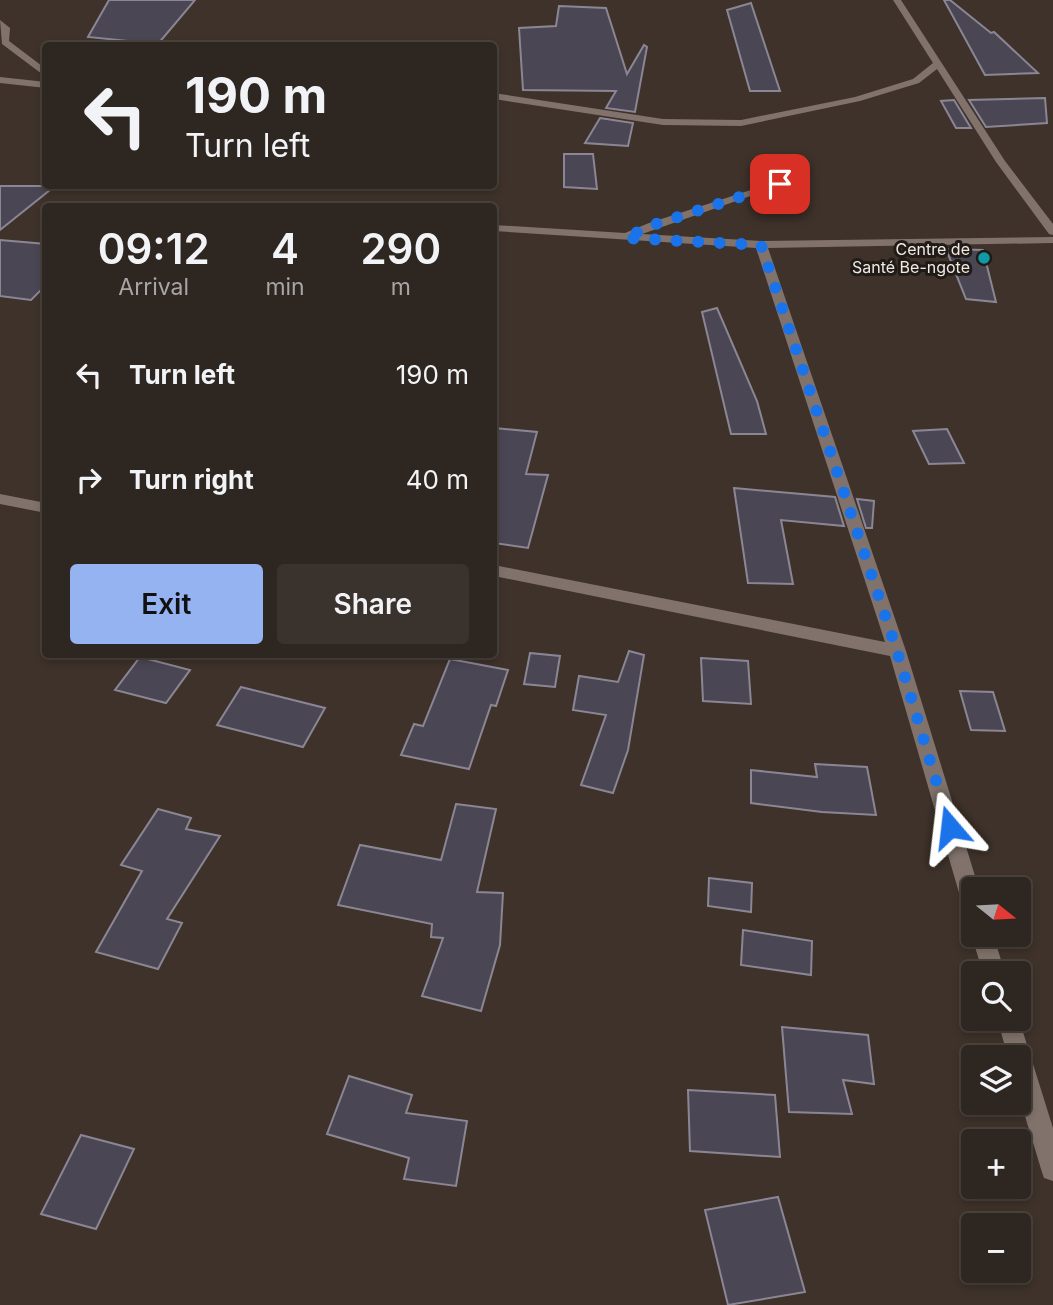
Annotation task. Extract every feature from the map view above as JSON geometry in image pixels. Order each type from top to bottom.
[{"type":"street","points":[[897,0],[1001,162],[1053,232]]},
{"type":"street","points":[[0,23],[6,28],[5,42],[42,72]]},
{"type":"street","points":[[497,96],[663,122],[741,123],[869,95],[916,81],[938,64]]},
{"type":"street","points":[[0,80],[42,85]]},
{"type":"street","points":[[625,238],[653,225],[780,184]]},
{"type":"street","points":[[497,228],[761,245],[1053,240]]},
{"type":"street","points":[[761,245],[897,651],[965,877]]},
{"type":"street","points":[[0,499],[42,507]]},
{"type":"street","points":[[497,572],[897,651]]},
{"type":"street","points":[[1012,1031],[1053,1170]]},
{"type":"building","points":[[109,0],[195,0],[160,42],[88,37]]},
{"type":"building","points":[[944,0],[950,0],[991,33],[994,32],[1038,73],[985,75]]},
{"type":"building","points":[[751,3],[780,91],[750,91],[727,10]]},
{"type":"building","points":[[559,6],[606,8],[627,74],[644,45],[647,47],[635,112],[606,108],[616,91],[523,90],[519,28],[556,26]]},
{"type":"building","points":[[1045,98],[1047,123],[986,127],[969,100]]},
{"type":"building","points":[[954,100],[971,128],[956,128],[941,101]]},
{"type":"building","points":[[600,118],[633,123],[628,146],[585,143]]},
{"type":"building","points":[[564,154],[593,154],[597,189],[564,187]]},
{"type":"building","points":[[0,186],[42,186],[42,189],[51,189],[0,230]]},
{"type":"building","points":[[0,240],[42,244],[42,289],[31,300],[0,296]]},
{"type":"building","points":[[946,249],[983,250],[996,302],[966,299]]},
{"type":"building","points":[[717,308],[757,401],[766,434],[731,434],[702,312]]},
{"type":"building","points":[[497,428],[537,432],[526,474],[548,475],[528,548],[497,543]]},
{"type":"building","points":[[947,429],[964,463],[929,464],[913,431]]},
{"type":"building","points":[[734,488],[835,497],[844,526],[781,520],[793,584],[748,583]]},
{"type":"building","points":[[857,499],[874,501],[872,528],[866,528]]},
{"type":"building","points":[[629,651],[644,655],[628,750],[613,793],[581,785],[606,715],[573,710],[579,676],[618,682]]},
{"type":"building","points":[[530,653],[560,656],[555,687],[524,684]]},
{"type":"building","points":[[139,658],[190,670],[166,703],[115,690]]},
{"type":"building","points":[[701,658],[748,661],[751,704],[703,701]]},
{"type":"building","points":[[450,659],[508,670],[496,706],[491,705],[469,769],[401,755],[414,724],[423,726]]},
{"type":"building","points":[[241,687],[325,708],[303,747],[217,725]]},
{"type":"building","points":[[960,691],[993,692],[1005,731],[971,730]]},
{"type":"building","points":[[815,764],[867,767],[876,815],[822,812],[751,803],[751,770],[817,777]]},
{"type":"building","points":[[456,804],[496,809],[477,892],[503,893],[500,945],[481,1011],[422,996],[443,938],[431,937],[432,924],[338,905],[360,845],[441,860]]},
{"type":"building","points":[[158,809],[191,818],[186,829],[220,836],[167,919],[182,923],[158,969],[96,952],[142,871],[121,865]]},
{"type":"building","points":[[709,878],[752,883],[751,912],[708,906]]},
{"type":"building","points":[[743,930],[812,941],[811,975],[741,965]]},
{"type":"building","points":[[782,1027],[868,1035],[874,1084],[843,1080],[852,1114],[789,1112]]},
{"type":"building","points":[[349,1076],[412,1095],[406,1113],[467,1121],[456,1186],[404,1179],[409,1158],[327,1134]]},
{"type":"building","points":[[688,1090],[775,1095],[780,1157],[690,1151]]},
{"type":"building","points":[[81,1135],[134,1149],[96,1229],[41,1214]]},
{"type":"building","points":[[778,1197],[805,1292],[728,1305],[705,1210]]},
{"type":"place","name":"Centre de Santé Be-ngote","points":[[984,258]]},
{"type":"route","points":[[780,184],[653,225],[625,238],[761,245],[897,651],[950,827]]}]
